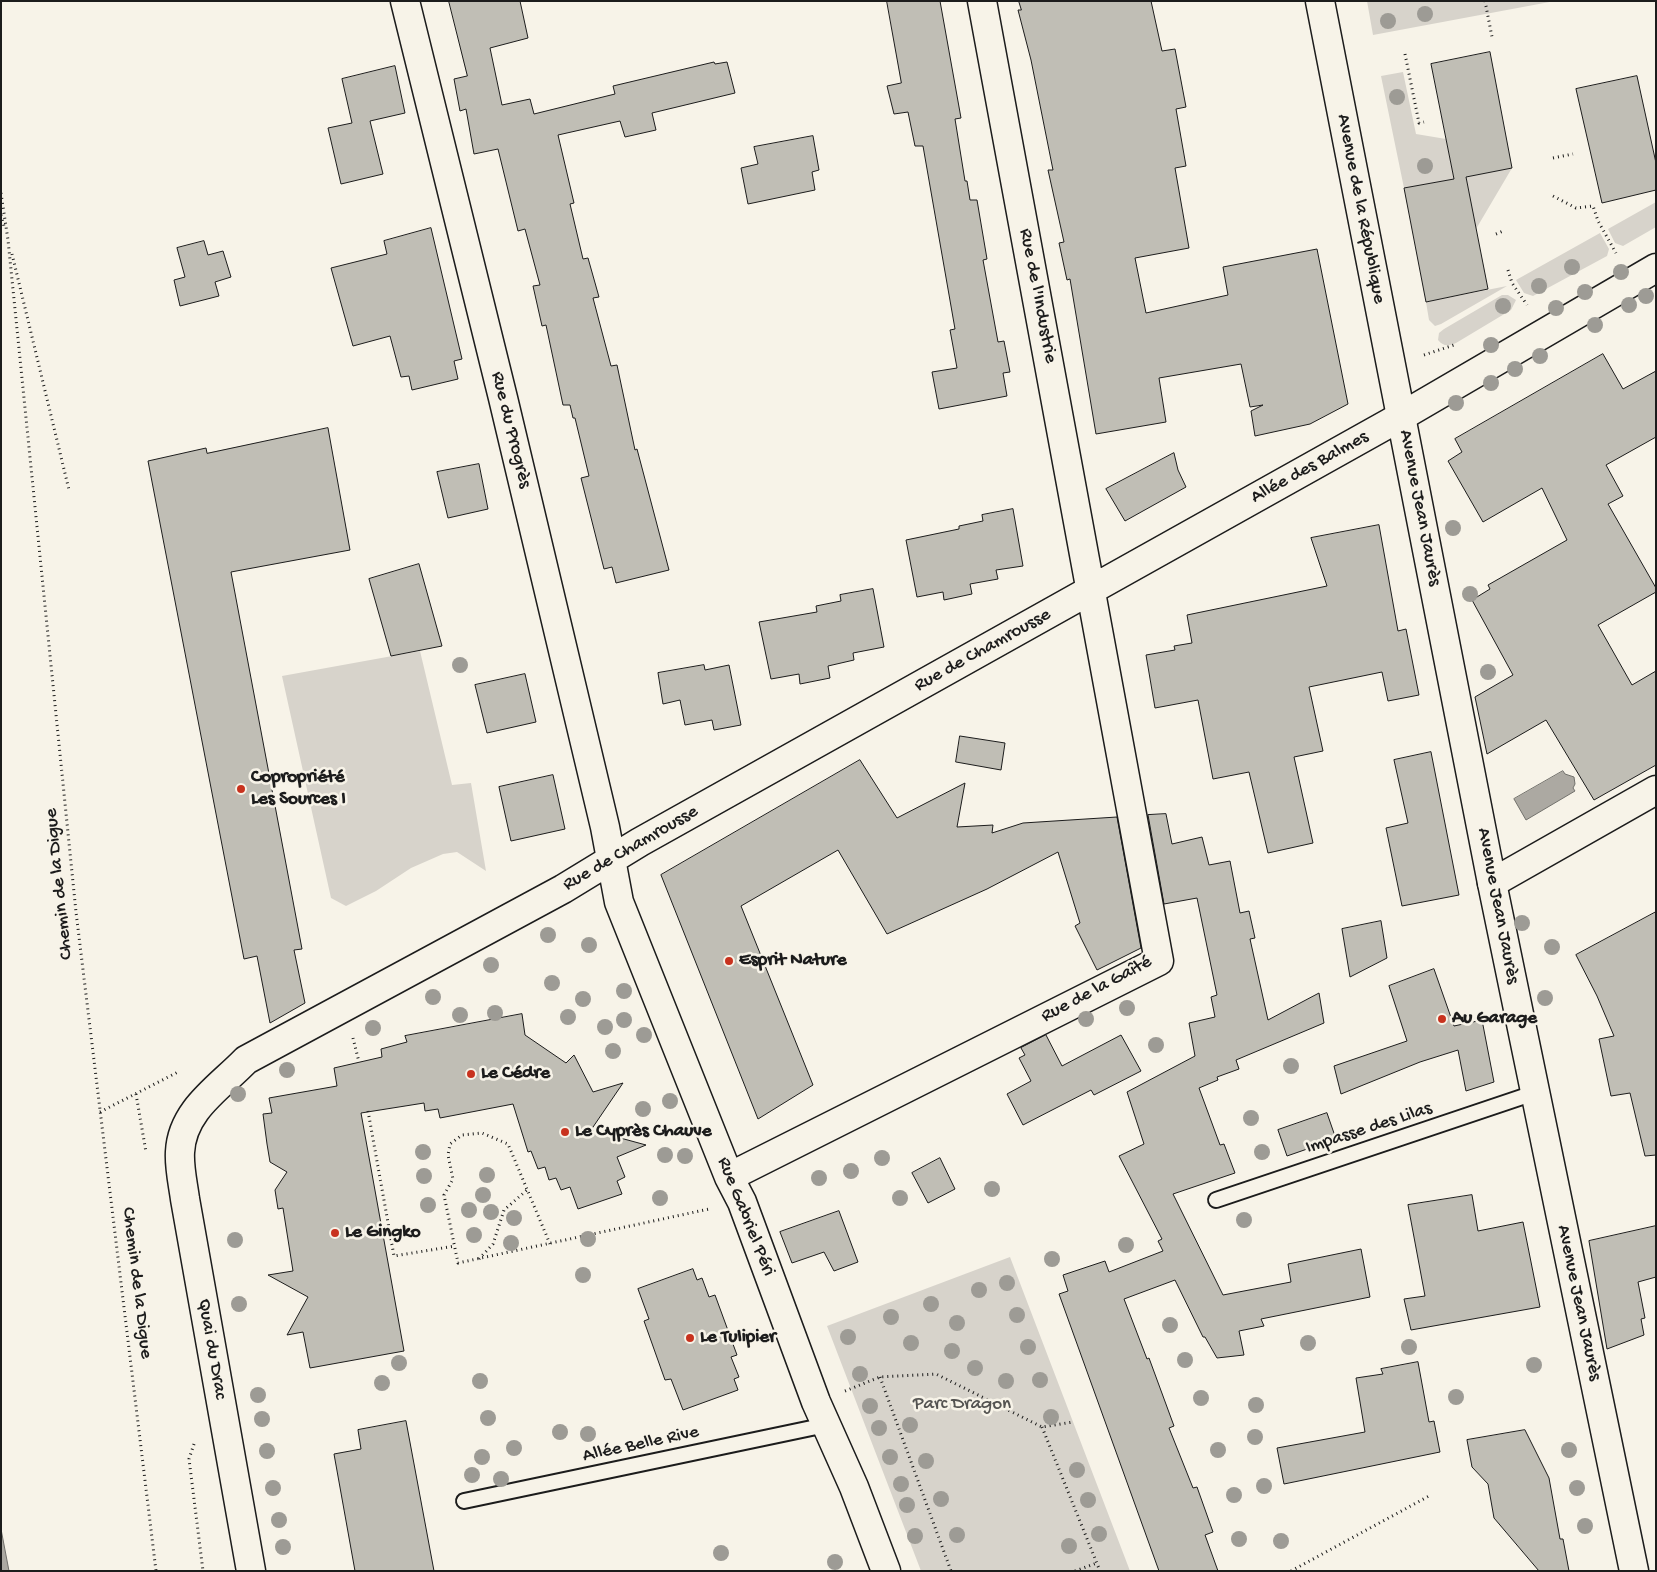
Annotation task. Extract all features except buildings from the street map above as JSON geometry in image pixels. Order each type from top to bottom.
[{"type":"street","name":"Rue du Progrès","points":[[405,1],[503,398],[613,860]]},
{"type":"street","name":"Rue de l'Industrie","points":[[982,1],[1092,590]]},
{"type":"street","name":"Avenue de la République","points":[[1320,1],[1402,416]]},
{"type":"street","name":"Allée des Balmes","points":[[1092,590],[1402,416],[1656,268]]},
{"type":"street","name":"Avenue Jean Jaurès","points":[[1402,416],[1534,1093],[1634,1571]]},
{"type":"street","name":"Rue de Chamrousse","points":[[184,1126],[207,1097],[246,1060],[613,860],[640,842],[1092,590]]},
{"type":"street","name":"Rue de la Gaîté","points":[[729,1177],[1159,961],[1092,590]]},
{"type":"street","points":[[1492,883],[1656,790]]},
{"type":"street","name":"Rue Gabriel Péri","points":[[613,860],[619,902],[729,1177],[742,1202],[821,1414],[854,1487],[886,1571]]},
{"type":"street","name":"Quai du Drac","points":[[184,1126],[180,1153],[185,1199],[251,1571]]},
{"type":"lane","name":"Impasse des Lilas","points":[[1216,1200],[1534,1093]]},
{"type":"lane","name":"Allée Belle Rive","points":[[464,1501],[821,1414]]},
{"type":"path","points":[[1485,1],[1492,37]]},
{"type":"path","points":[[1405,54],[1419,123],[1424,122]]},
{"type":"path","points":[[1553,158],[1572,154]]},
{"type":"path","name":"Chemin de la Digue","points":[[1,193],[8,240],[76,912],[156,1571]]},
{"type":"path","points":[[1553,196],[1576,208],[1593,206],[1598,221],[1617,254]]},
{"type":"path","points":[[1,215],[69,490]]},
{"type":"path","points":[[1496,234],[1503,231]]},
{"type":"path","points":[[1508,270],[1512,283],[1527,305]]},
{"type":"path","points":[[1424,354],[1466,340]]},
{"type":"path","points":[[100,1112],[178,1072]]},
{"type":"path","points":[[368,1111],[394,1256],[456,1246]]},
{"type":"path","points":[[550,1244],[508,1144],[482,1133],[462,1135],[450,1144],[448,1155],[454,1179],[444,1195],[458,1263],[478,1260],[742,1202]]},
{"type":"path","points":[[478,1260],[493,1244],[504,1210],[527,1190]]},
{"type":"path","points":[[821,1414],[880,1377],[936,1374],[1042,1428],[1073,1422]]},
{"type":"path","points":[[880,1377],[951,1571]]},
{"type":"path","points":[[1042,1428],[1100,1571]]},
{"type":"path","points":[[1291,1571],[1429,1496]]},
{"type":"path","points":[[1076,1571],[1097,1563]]},
{"type":"green space","points":[[1367,1],[1555,1],[1373,35]]},
{"type":"green space","points":[[1403,72],[1416,134],[1446,139],[1454,179],[1404,188],[1381,76]]},
{"type":"green space","points":[[1512,168],[1476,229],[1466,177]]},
{"type":"green space","points":[[1656,202],[1656,227],[1623,246],[1615,243],[1608,229]]},
{"type":"green space","points":[[1600,233],[1609,249],[1607,256],[1533,296],[1524,293],[1516,280]]},
{"type":"green space","points":[[1507,286],[1441,324],[1435,326],[1429,320],[1426,302]]},
{"type":"green space","points":[[1502,295],[1508,295],[1516,300],[1511,310],[1456,343],[1446,345],[1438,340],[1439,333],[1444,329]]},
{"type":"green space","points":[[420,651],[452,785],[471,783],[486,871],[457,852],[443,854],[411,868],[376,891],[346,906],[331,898],[282,676]]},
{"type":"green space","name":"Parc Dragon","points":[[1010,1257],[1130,1571],[921,1571],[827,1326]]},
{"type":"shaded area","points":[[1563,771],[1565,774],[1574,777],[1575,784],[1573,788],[1575,791],[1526,820],[1514,799]]},
{"type":"shaded area","points":[[1,1529],[9,1571],[1,1571]]},
{"type":"place","name":"Copropriété Les Sources I","points":[[241,789]]},
{"type":"place","name":"Esprit Nature","points":[[729,961]]},
{"type":"place","name":"Au Garage","points":[[1442,1019]]},
{"type":"place","name":"Le Cédre","points":[[471,1074]]},
{"type":"place","name":"Le Cyprès Chauve","points":[[565,1132]]},
{"type":"place","name":"Le Gingko","points":[[335,1233]]},
{"type":"place","name":"Le Tulipier","points":[[690,1338]]}]
